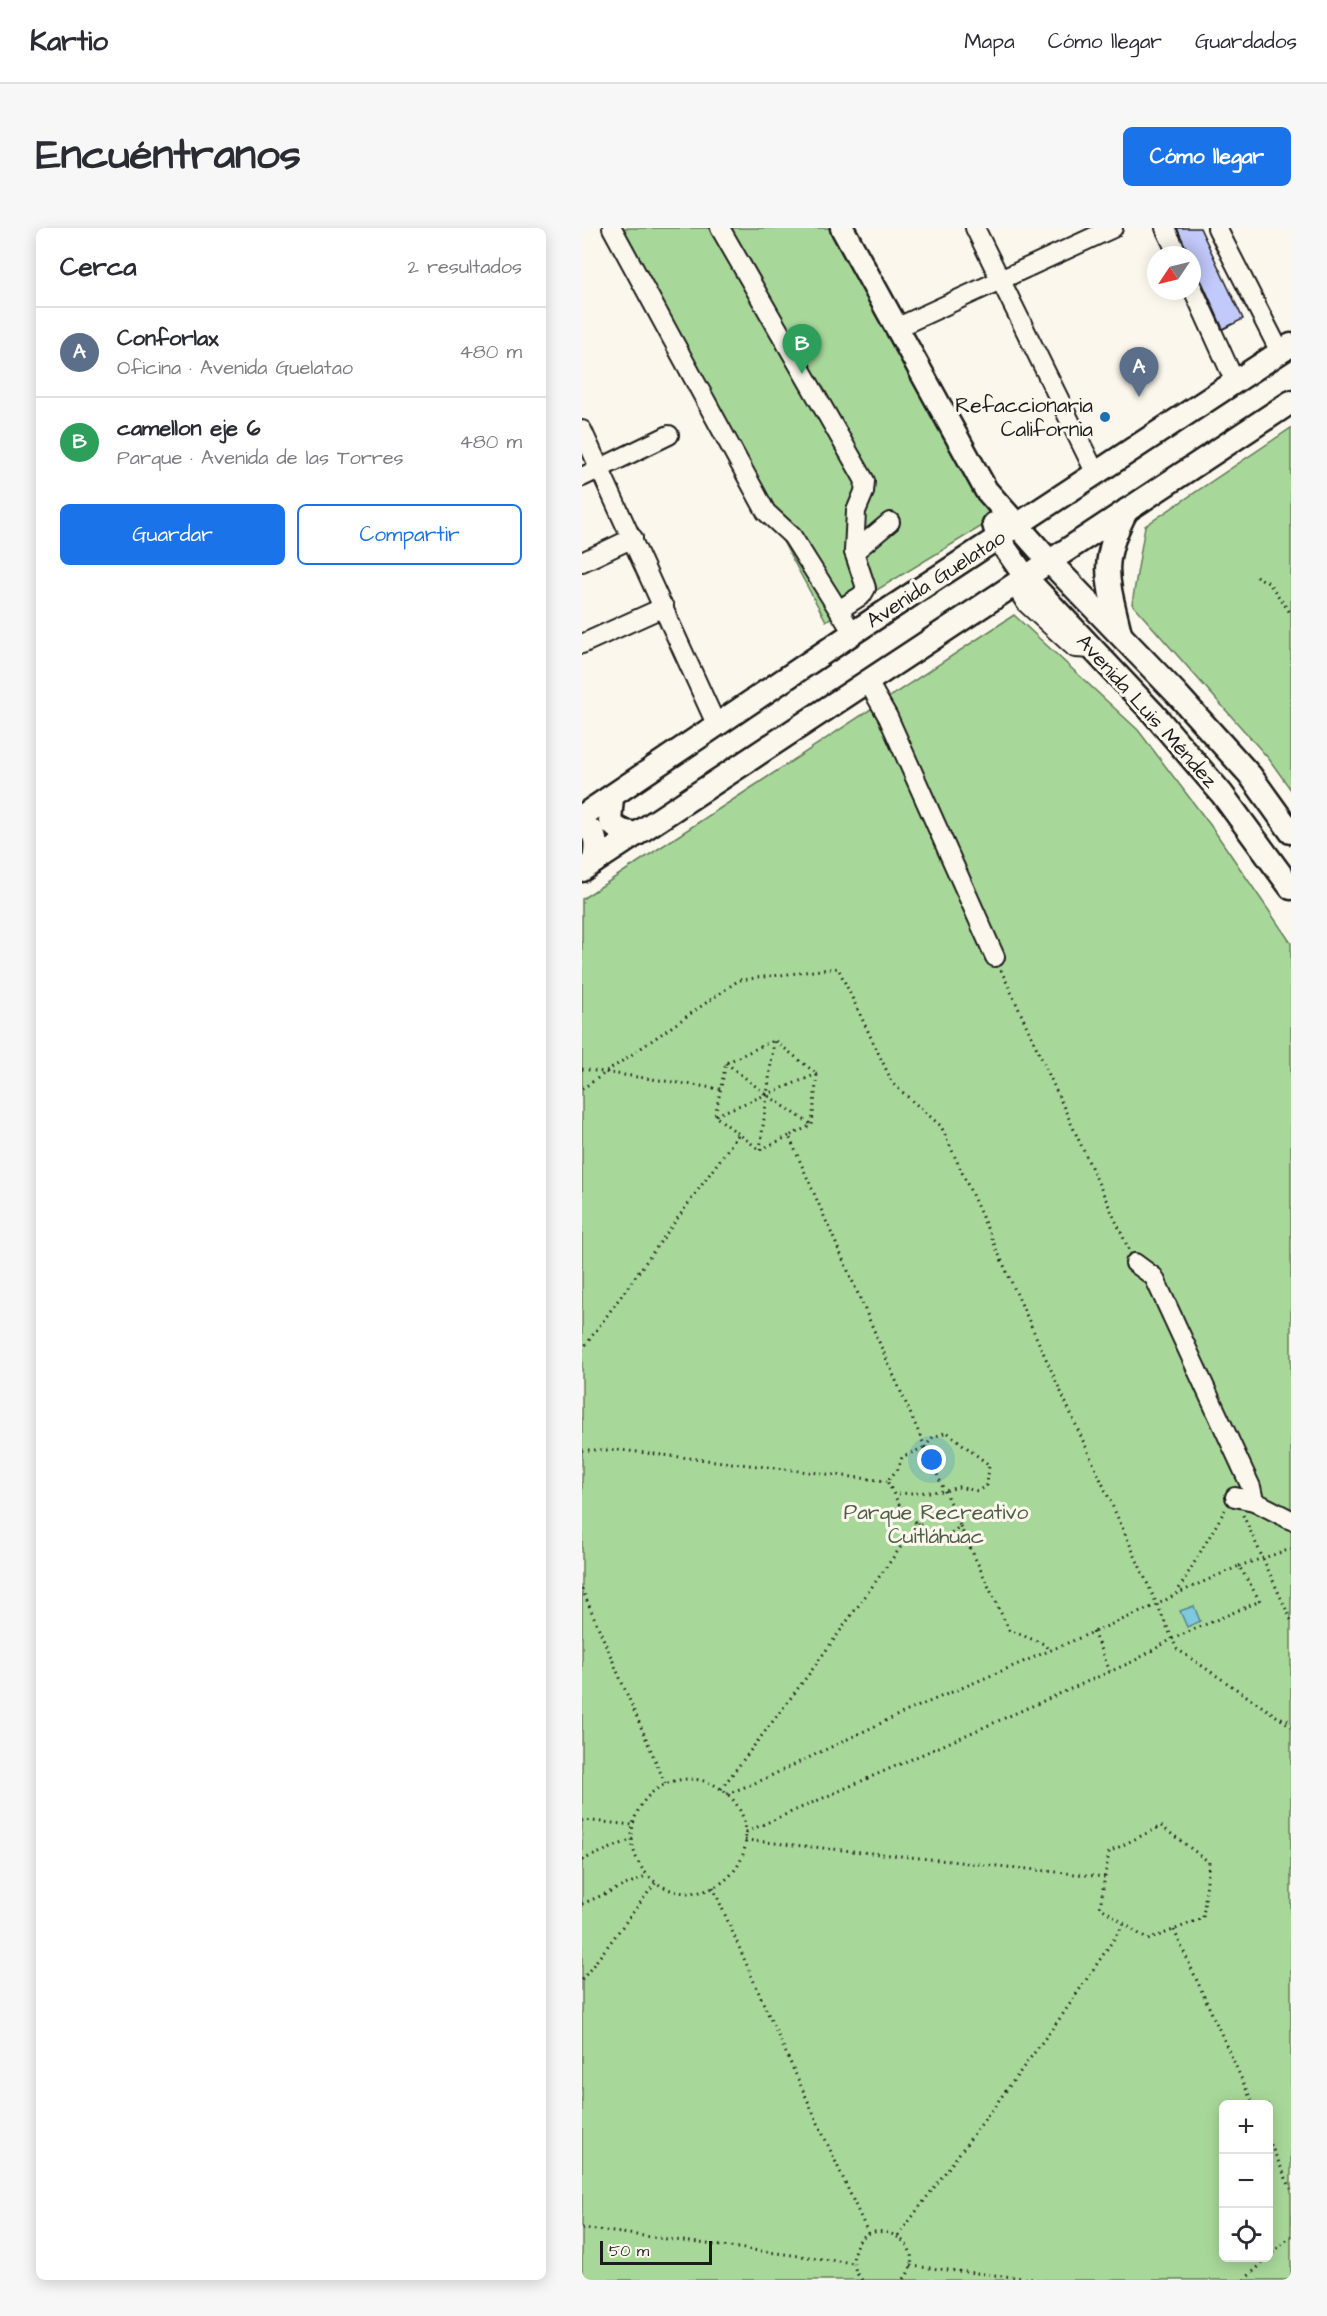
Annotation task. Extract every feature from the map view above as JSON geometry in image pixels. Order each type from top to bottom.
[{"type":"main road","points":[[842,228],[986,490],[998,538]]},
{"type":"main road","name":"Avenida Guelatao","points":[[582,816],[853,633],[1286,349]]},
{"type":"main road","points":[[588,866],[1291,402]]},
{"type":"main road","name":"Avenida Luis Méndez","points":[[986,490],[1050,562],[1176,693],[1250,775],[1291,832]]},
{"type":"main road","points":[[1120,635],[1107,578],[1107,562],[1115,532],[1128,509]]},
{"type":"main road","name":"Avenida Luis Méndez","points":[[998,538],[1026,578],[1153,713],[1222,794],[1291,888]]},
{"type":"main road","points":[[612,797],[610,821],[615,828],[637,834]]},
{"type":"main road","points":[[582,825],[593,832],[596,841],[588,866]]},
{"type":"street","points":[[612,228],[761,504],[774,521],[792,536],[853,633]]},
{"type":"street","points":[[720,228],[865,481],[864,492],[856,511],[854,552],[866,588],[862,595],[839,610]]},
{"type":"street","points":[[975,228],[1096,474]]},
{"type":"street","points":[[896,328],[1113,228]]},
{"type":"street","points":[[1165,228],[1174,246]]},
{"type":"street","points":[[1217,228],[1286,349]]},
{"type":"street","points":[[1198,300],[1235,382]]},
{"type":"street","points":[[582,430],[717,726]]},
{"type":"street","points":[[582,477],[669,435]]},
{"type":"street","points":[[854,552],[890,522]]},
{"type":"street","points":[[582,562],[633,538]]},
{"type":"street","points":[[582,644],[664,607]]},
{"type":"street","points":[[868,682],[888,717],[995,957]]},
{"type":"street","points":[[1135,1263],[1154,1277],[1251,1487],[1254,1501]]},
{"type":"street","points":[[1235,1497],[1254,1501],[1291,1520]]},
{"type":"path","points":[[1256,576],[1269,583],[1291,614]]},
{"type":"path","points":[[582,1089],[739,980],[838,968],[893,1083],[941,1126],[1177,1649],[1291,1726]]},
{"type":"path","points":[[726,1063],[774,1040]]},
{"type":"path","points":[[774,1040],[817,1074]]},
{"type":"path","points":[[759,1150],[774,1040]]},
{"type":"path","points":[[715,1116],[726,1063]]},
{"type":"path","points":[[726,1063],[767,1095],[812,1125]]},
{"type":"path","points":[[582,1069],[721,1089]]},
{"type":"path","points":[[715,1116],[817,1074]]},
{"type":"path","points":[[812,1125],[817,1074]]},
{"type":"path","points":[[715,1116],[759,1150]]},
{"type":"path","points":[[759,1150],[812,1125]]},
{"type":"path","points":[[582,1350],[738,1135]]},
{"type":"path","points":[[789,1136],[960,1526],[1009,1630],[1044,1644],[1049,1651]]},
{"type":"path","points":[[887,1481],[898,1469],[902,1457],[925,1447],[933,1437],[947,1432],[989,1465],[987,1485],[978,1491],[958,1487],[945,1491],[894,1494]]},
{"type":"path","points":[[582,1450],[620,1450],[887,1481]]},
{"type":"path","points":[[887,1481],[910,1519],[940,1537],[953,1532],[960,1526]]},
{"type":"path","points":[[1176,1594],[1221,1514],[1235,1497]]},
{"type":"path","points":[[721,1789],[809,1674],[918,1523]]},
{"type":"path","points":[[727,1794],[762,1780],[898,1715],[1157,1605],[1239,1566],[1291,1549]]},
{"type":"path","points":[[746,1832],[1110,1671],[1172,1639],[1260,1601],[1239,1566]]},
{"type":"path","points":[[582,1589],[665,1783]]},
{"type":"path","points":[[1093,1632],[1110,1671]]},
{"type":"path","points":[[1276,1716],[1291,1721]]},
{"type":"path","points":[[683,1779],[701,1780],[721,1789],[742,1814],[746,1840],[745,1850],[737,1868],[723,1882],[706,1891],[686,1893],[667,1889],[648,1875],[639,1863],[632,1844],[633,1825],[639,1808],[650,1793],[665,1783],[683,1779]]},
{"type":"path","points":[[582,1820],[633,1825]]},
{"type":"path","points":[[1161,1826],[1209,1862],[1203,1918],[1148,1941],[1100,1906],[1105,1877],[1109,1852],[1161,1826]]},
{"type":"path","points":[[582,1860],[633,1839]]},
{"type":"path","points":[[746,1840],[1105,1877]]},
{"type":"path","points":[[582,1904],[648,1875]]},
{"type":"path","points":[[582,1980],[656,1882]]},
{"type":"path","points":[[713,1887],[868,2235]]},
{"type":"path","points":[[898,2236],[1063,2014],[1124,1924]]},
{"type":"path","points":[[1174,1930],[1251,2100]]},
{"type":"path","points":[[1273,2148],[1291,2189]]},
{"type":"path","points":[[582,2228],[854,2263]]},
{"type":"path","points":[[862,2280],[855,2270],[857,2246],[868,2235],[884,2231],[898,2236],[909,2249],[911,2266],[903,2280]]},
{"type":"path","points":[[1273,2252],[1291,2236]]},
{"type":"path","points":[[1244,2280],[1263,2262]]},
{"type":"path","points":[[911,2266],[1041,2280]]},
{"type":"green space","points":[[613,228],[832,228],[992,520],[826,621]]},
{"type":"green space","points":[[1291,428],[1291,790],[1269,759],[1132,604],[1145,526]]},
{"type":"green space","name":"Parque Recreativo Cuitláhuac","points":[[1014,615],[1138,730],[1211,826],[1291,943],[1291,2280],[582,2280],[582,899]]},
{"type":"water","points":[[1194,1606],[1200,1621],[1187,1627],[1180,1611]]},
{"type":"building","points":[[1177,228],[1200,228],[1243,319],[1223,329],[1201,280],[1201,246],[1185,246]]},
{"type":"place","name":"camellon eje 6","points":[[802,374]]},
{"type":"place","name":"Conforlax","points":[[1139,397]]},
{"type":"place","name":"Refaccionaria California","points":[[1105,417]]}]
